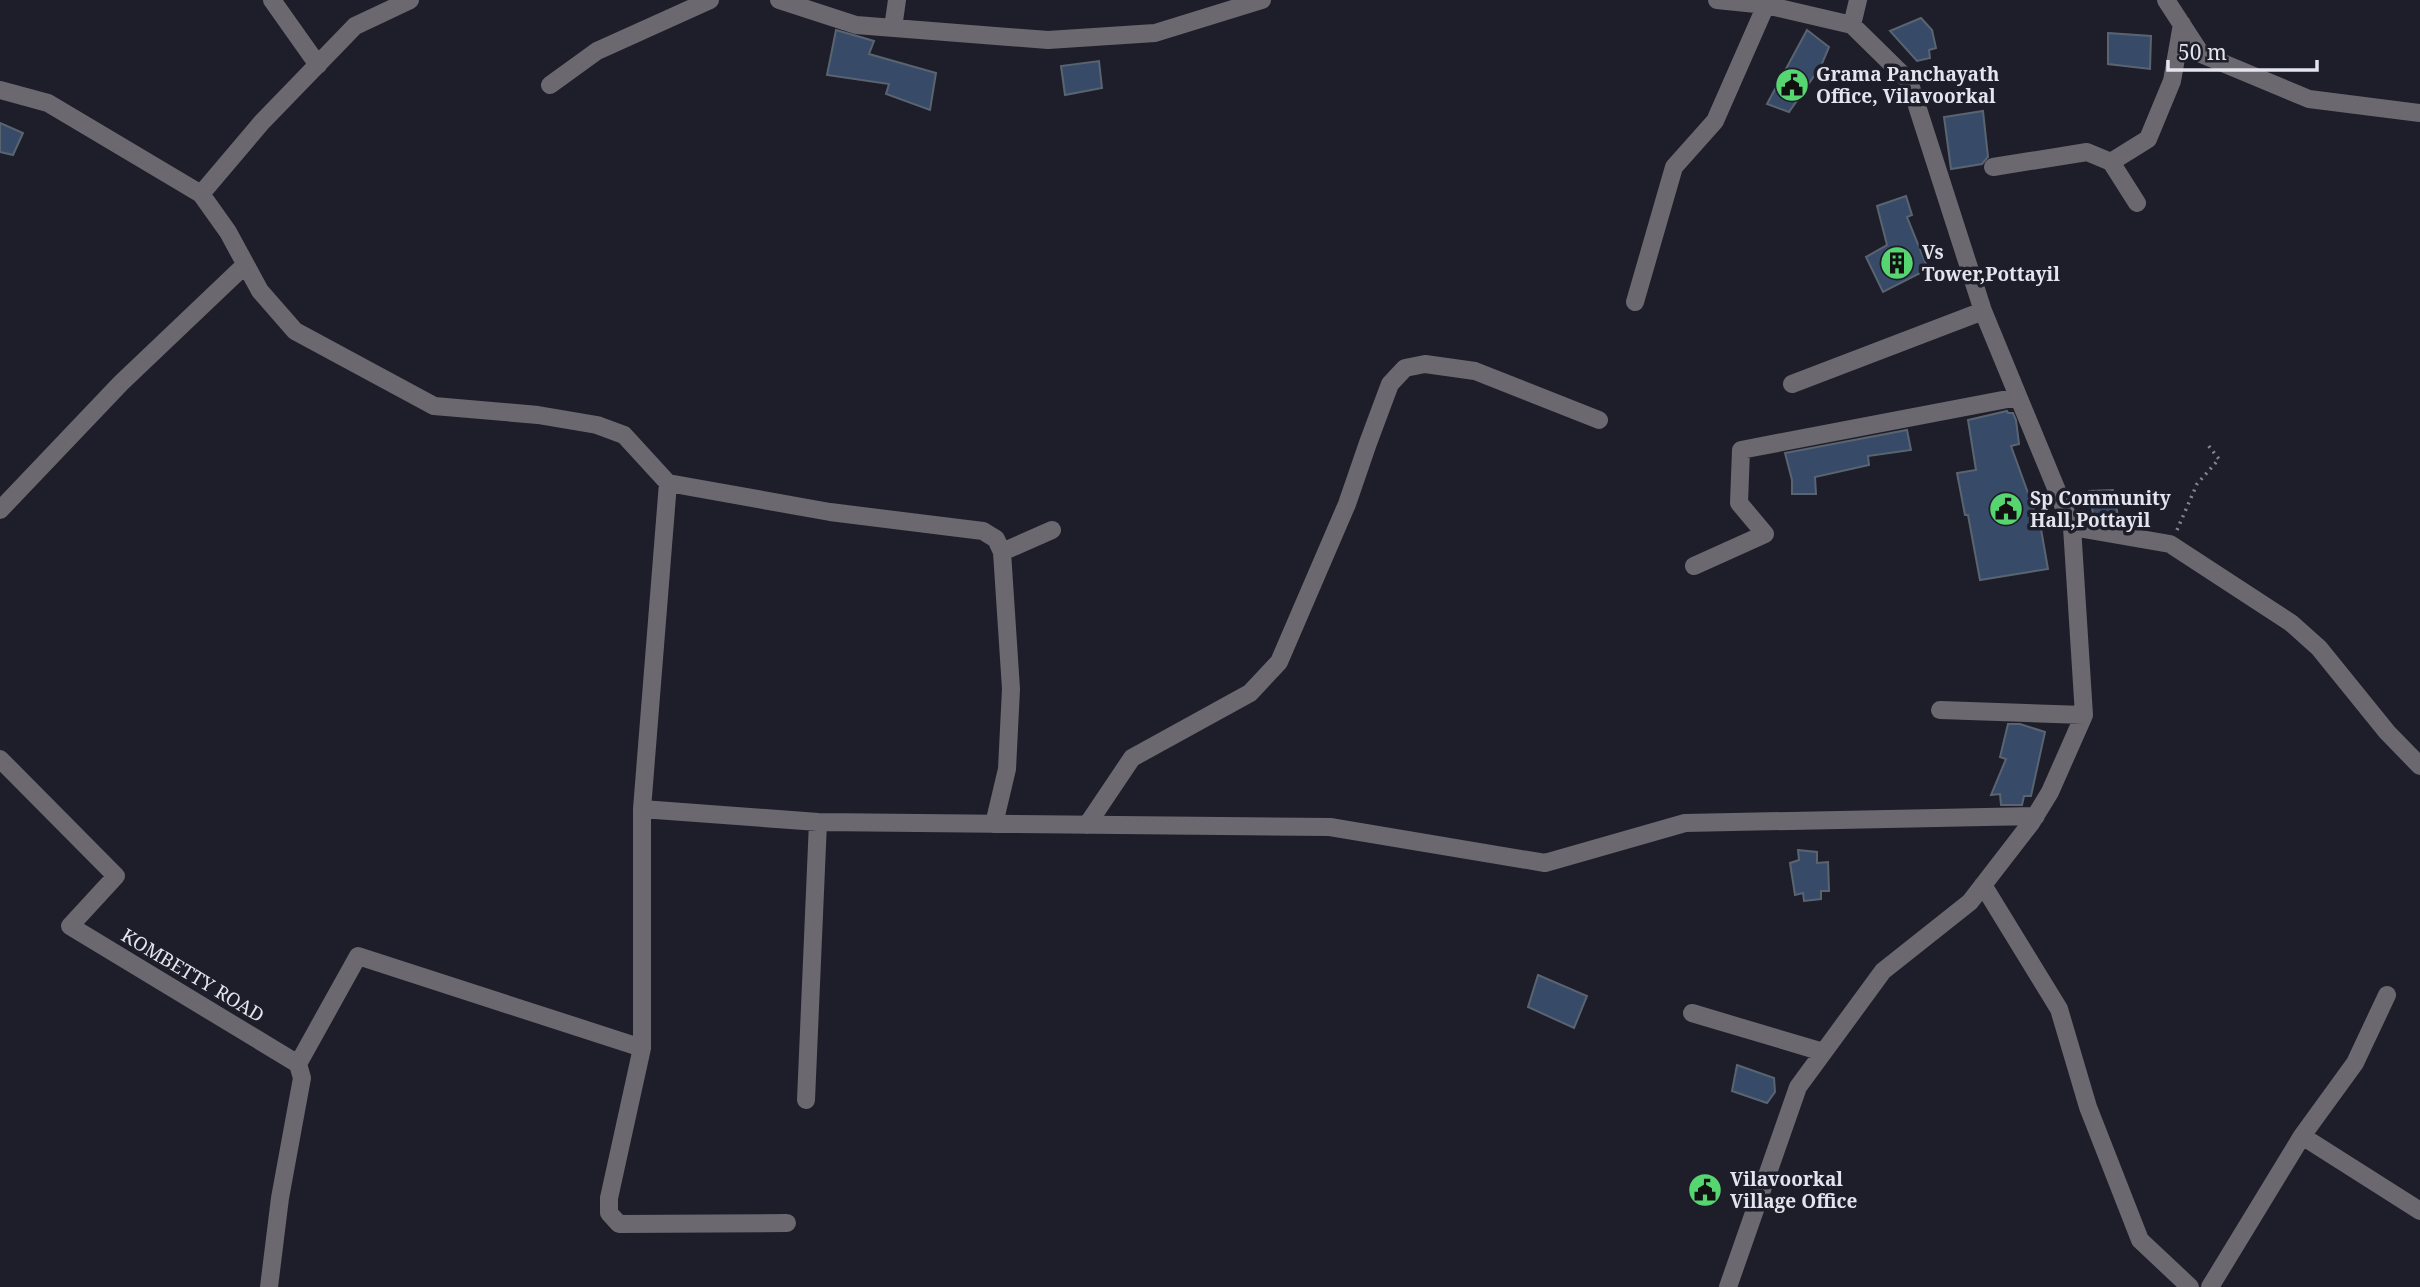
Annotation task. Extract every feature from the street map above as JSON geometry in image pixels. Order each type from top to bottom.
[{"type":"street","points":[[272,0],[317,65]]},
{"type":"street","points":[[201,194],[262,122],[355,26],[410,0]]},
{"type":"street","points":[[550,85],[597,51],[710,0]]},
{"type":"street","points":[[779,0],[856,24],[1048,40],[1155,33],[1262,0]]},
{"type":"street","points":[[893,28],[897,0]]},
{"type":"street","points":[[1717,0],[1766,5],[1852,25],[1909,81],[1983,310],[2072,527],[2084,715],[2050,792],[2036,816],[1970,902],[1883,971],[1798,1087],[1728,1287]]},
{"type":"street","points":[[1852,25],[1858,0]]},
{"type":"street","points":[[2166,0],[2201,54],[2309,99],[2420,113]]},
{"type":"street","points":[[1635,302],[1674,167],[1715,121],[1766,5]]},
{"type":"street","points":[[2111,162],[2148,139],[2172,81],[2182,24]]},
{"type":"street","points":[[0,90],[48,103],[201,194],[228,232],[260,291],[295,331],[435,406],[538,415],[597,425],[624,435],[668,483],[830,512],[982,531],[996,539],[1002,552],[1011,689],[1007,769],[994,824]]},
{"type":"street","points":[[1993,167],[2087,152],[2111,162],[2137,203]]},
{"type":"street","points":[[0,510],[121,383],[245,265]]},
{"type":"street","points":[[1793,384],[1983,310]]},
{"type":"street","points":[[1087,825],[1132,758],[1250,692],[1279,662],[1347,504],[1390,384],[1405,368],[1425,364],[1475,371],[1599,420]]},
{"type":"street","points":[[1694,566],[1765,534],[1739,503],[1741,450],[2018,397]]},
{"type":"street","points":[[668,483],[642,809],[642,1048],[609,1198],[609,1213],[619,1224],[787,1223]]},
{"type":"street","points":[[2072,527],[2170,544],[2291,622],[2319,648],[2387,732],[2420,766]]},
{"type":"street","points":[[1002,552],[1052,530]]},
{"type":"street","points":[[1940,710],[2084,715]]},
{"type":"street","name":"KOMBETTY ROAD","points":[[0,759],[116,876],[70,926],[298,1064]]},
{"type":"street","points":[[642,809],[818,822],[1330,827],[1545,863],[1685,823],[2036,816]]},
{"type":"street","points":[[806,1100],[818,822]]},
{"type":"street","points":[[1983,885],[2059,1009],[2088,1107],[2140,1240],[2190,1287]]},
{"type":"street","points":[[269,1287],[280,1198],[302,1079],[298,1064],[358,956],[642,1048]]},
{"type":"street","points":[[2210,1287],[2302,1136],[2337,1084],[2356,1063],[2387,995]]},
{"type":"street","points":[[1692,1013],[1823,1052]]},
{"type":"street","points":[[2302,1136],[2420,1210]]},
{"type":"path","points":[[2170,544],[2197,484],[2219,459],[2208,444]]},
{"type":"building","points":[[1921,18],[1932,30],[1936,48],[1929,50],[1930,58],[1917,61],[1890,31]]},
{"type":"building","points":[[836,30],[874,41],[869,54],[936,73],[930,110],[886,94],[889,84],[827,75]]},
{"type":"building","name":"Grama Panchayath Office, Vilavoorkal","points":[[1807,30],[1829,47],[1821,66],[1789,112],[1767,104]]},
{"type":"building","points":[[2108,33],[2151,36],[2150,69],[2108,64]]},
{"type":"building","points":[[1099,61],[1102,88],[1065,95],[1061,66]]},
{"type":"building","points":[[1983,111],[1988,157],[1982,164],[1951,169],[1944,117]]},
{"type":"building","points":[[0,123],[23,133],[13,155],[0,152]]},
{"type":"building","name":"Vs Tower,Pottayil","points":[[1906,196],[1912,215],[1907,217],[1928,269],[1883,292],[1866,257],[1887,245],[1877,206]]},
{"type":"building","points":[[2007,411],[2013,413],[2016,420],[2019,444],[2011,446],[2041,529],[2048,569],[1980,580],[1957,473],[1976,470],[1968,420]]},
{"type":"building","points":[[1907,430],[1911,450],[1868,456],[1869,465],[1815,477],[1816,494],[1792,494],[1792,480],[1785,453]]},
{"type":"building","points":[[2113,490],[2119,521],[2094,519],[2089,491]]},
{"type":"building","points":[[2008,724],[2020,724],[2045,732],[2031,796],[2024,796],[2022,805],[2001,805],[2000,794],[1991,795],[2006,759],[2000,757]]},
{"type":"building","points":[[1798,850],[1817,852],[1817,863],[1828,862],[1829,891],[1821,891],[1821,899],[1804,901],[1803,893],[1795,895],[1790,863],[1799,860]]},
{"type":"building","points":[[1538,975],[1587,996],[1574,1028],[1528,1007]]},
{"type":"building","points":[[1737,1065],[1774,1078],[1775,1092],[1767,1103],[1732,1091]]},
{"type":"place","name":"Grama Panchayath Office, Vilavoorkal","points":[[1792,85]]},
{"type":"place","name":"Vs Tower,Pottayil","points":[[1897,263]]},
{"type":"place","name":"Sp Community Hall,Pottayil","points":[[2006,509]]},
{"type":"place","name":"Vilavoorkal Village Office","points":[[1705,1190]]}]
